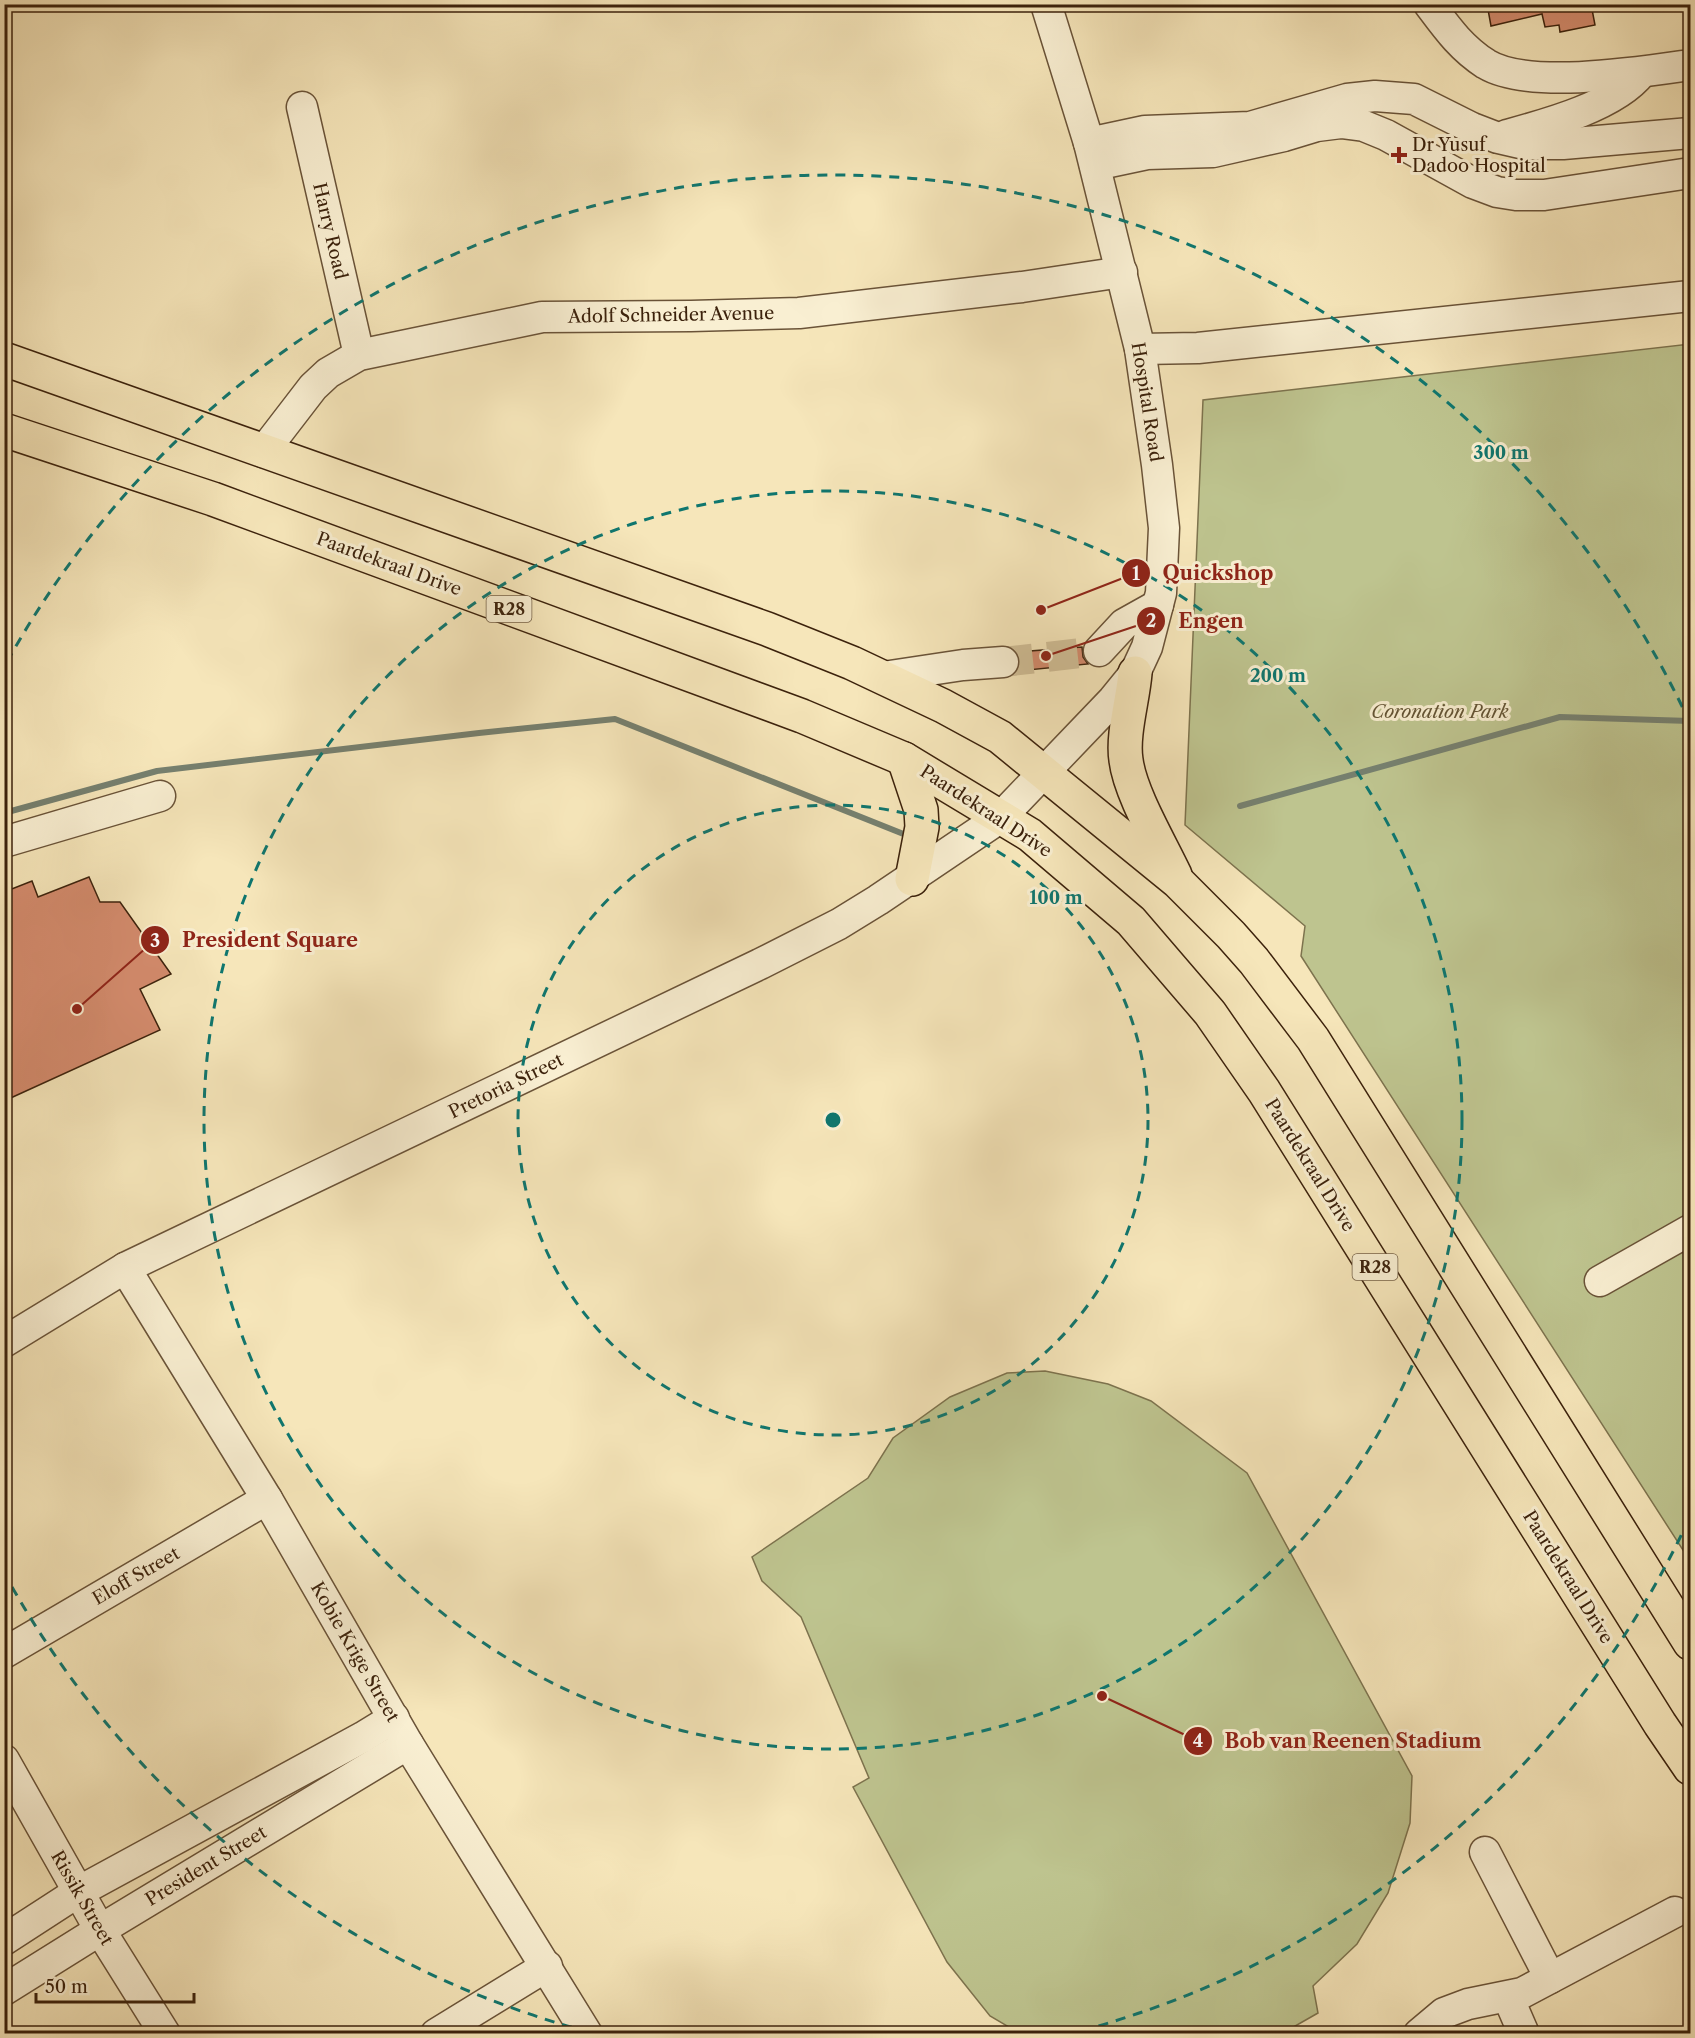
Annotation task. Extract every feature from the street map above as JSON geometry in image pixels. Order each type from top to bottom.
[{"type":"main road","points":[[4,358],[263,452],[767,629],[883,677],[1000,737],[1178,882],[1254,961],[1313,1039],[1690,1643]]},
{"type":"main road","name":"Paardekraal Drive","points":[[4,430],[224,503],[802,716],[904,759],[1030,834],[1131,921],[1210,1013],[1264,1091],[1660,1724],[1690,1767]]},
{"type":"main road","points":[[1135,672],[1125,741],[1126,760],[1132,783],[1178,882]]},
{"type":"main road","points":[[904,759],[921,810],[922,827],[912,879]]},
{"type":"street","name":"Hospital Road","points":[[1000,817],[1107,707],[1135,672],[1147,647],[1161,593],[1164,528],[1140,349],[1092,154],[1046,4]]},
{"type":"street","points":[[1430,4],[1456,41],[1488,65],[1518,74],[1545,78],[1641,73],[1690,65]]},
{"type":"street","points":[[1498,138],[1537,127],[1604,101],[1633,83],[1641,73]]},
{"type":"street","points":[[1092,154],[1145,131],[1250,127],[1347,99],[1375,96],[1414,99],[1498,138],[1524,144],[1563,144],[1690,133]]},
{"type":"street","name":"Harry Road","points":[[302,107],[359,355]]},
{"type":"street","points":[[1092,154],[1213,152],[1263,142],[1317,126],[1341,123],[1364,126],[1386,135],[1473,183],[1497,192],[1516,195],[1544,195],[1690,173]]},
{"type":"street","name":"Adolf Schneider Avenue","points":[[263,452],[313,387],[328,373],[359,355],[542,317],[799,313],[1022,287],[1122,272]]},
{"type":"street","points":[[1140,349],[1198,348],[1690,296]]},
{"type":"street","points":[[1099,651],[1124,624],[1158,605]]},
{"type":"street","points":[[883,677],[963,664],[1003,662]]},
{"type":"street","points":[[4,842],[160,796]]},
{"type":"street","name":"Pretoria Street","points":[[4,1342],[125,1268],[839,924],[912,879],[1000,817]]},
{"type":"street","points":[[1600,1281],[1690,1230]]},
{"type":"street","name":"Kobie Krige Street","points":[[125,1268],[267,1499],[408,1744],[587,2034]]},
{"type":"street","name":"Eloff Street","points":[[4,1653],[267,1499]]},
{"type":"street","name":"President Street","points":[[4,1940],[78,1892],[394,1718]]},
{"type":"street","name":"President Street","points":[[4,1990],[408,1744]]},
{"type":"street","name":"Rissik Street","points":[[4,1760],[100,1930],[165,2034]]},
{"type":"street","points":[[1485,1852],[1550,1978]]},
{"type":"street","points":[[1419,2034],[1444,2013],[1468,2004],[1522,1993],[1675,1912]]},
{"type":"street","points":[[436,2034],[547,1966]]},
{"type":"street","points":[[1508,1997],[1524,2034]]},
{"type":"green space","name":"Coronation Park","points":[[1690,344],[1690,1561],[1301,956],[1305,926],[1185,825],[1203,400]]},
{"type":"green space","points":[[1045,1371],[1108,1384],[1151,1401],[1247,1473],[1412,1776],[1410,1823],[1388,1893],[1357,1944],[1313,1986],[1318,2013],[1283,2033],[1019,2033],[990,2016],[947,1962],[853,1787],[869,1778],[801,1617],[762,1581],[752,1557],[868,1478],[893,1438],[950,1397],[1007,1373]]},
{"type":"building","points":[[1487,4],[1591,4],[1595,25],[1560,32],[1559,25],[1545,27],[1542,14],[1491,26]]},
{"type":"building","points":[[1082,647],[1083,657],[1088,664],[1018,671],[1020,661],[1017,652]]},
{"type":"building","points":[[89,877],[100,902],[120,902],[171,974],[140,989],[160,1030],[4,1101],[4,892],[32,881],[38,897]]},
{"type":"waterway","points":[[1240,806],[1560,717],[1690,721]]},
{"type":"waterway","points":[[4,813],[157,771],[615,719],[906,835]]},
{"type":"tunnel","points":[[1003,662],[1099,651]]},
{"type":"place","name":"Dr Yusuf Dadoo Hospital","points":[[1399,155]]},
{"type":"place","name":"Quickshop","points":[[1041,610]]},
{"type":"place","name":"Engen","points":[[1046,656]]},
{"type":"place","name":"President Square","points":[[77,1009]]},
{"type":"place","name":"Bob van Reenen Stadium","points":[[1102,1696]]}]
